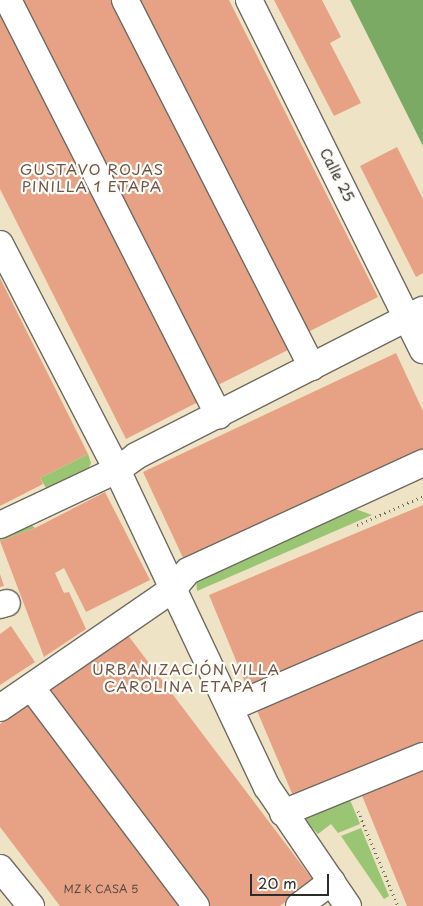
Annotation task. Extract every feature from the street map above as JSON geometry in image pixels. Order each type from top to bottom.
[{"type":"street","points":[[8,0],[219,416]]},
{"type":"street","points":[[125,0],[312,367]]},
{"type":"street","name":"Calle 25","points":[[249,0],[416,313],[423,350]]},
{"type":"street","points":[[0,244],[117,470],[232,708],[267,787],[348,906]]},
{"type":"street","points":[[0,524],[117,470],[136,456],[219,416],[416,313]]},
{"type":"street","points":[[0,708],[173,589],[188,571],[423,463]]},
{"type":"street","points":[[232,708],[423,626]]},
{"type":"street","points":[[31,687],[196,906]]},
{"type":"street","points":[[283,813],[423,756]]},
{"type":"street","points":[[0,868],[31,906]]},
{"type":"street","points":[[299,906],[332,881]]},
{"type":"path","points":[[348,787],[398,906]]},
{"type":"green space","points":[[350,0],[423,0],[423,146]]},
{"type":"green space","points":[[88,454],[91,463],[88,470],[48,491],[40,478]]},
{"type":"green space","points":[[347,506],[372,515],[197,591],[196,575]]},
{"type":"green space","points":[[27,521],[35,528],[0,541],[0,533]]},
{"type":"green space","points":[[348,795],[360,824],[338,833],[331,824],[318,834],[306,821],[305,817]]},
{"type":"green space","points":[[361,828],[389,896],[384,899],[341,836]]},
{"type":"building","points":[[22,0],[115,0],[290,349],[216,386]]},
{"type":"building","points":[[136,0],[229,0],[378,297],[304,334]]},
{"type":"building","points":[[274,0],[322,0],[341,37],[330,43],[361,103],[334,116]]},
{"type":"building","points":[[0,5],[200,401],[126,439],[0,189]]},
{"type":"building","points":[[397,147],[423,199],[423,273],[416,277],[360,166]]},
{"type":"building","points":[[0,278],[88,454],[40,478],[43,484],[0,506]]},
{"type":"building","points":[[396,353],[423,411],[423,451],[185,562],[143,472]]},
{"type":"building","points":[[105,492],[150,580],[86,612],[64,568],[55,573],[64,593],[69,592],[86,629],[44,657],[0,541],[35,528]]},
{"type":"building","points":[[423,505],[423,614],[247,687],[209,595]]},
{"type":"building","points":[[0,574],[4,586],[0,587]]},
{"type":"building","points":[[11,626],[35,662],[0,685],[0,634]]},
{"type":"building","points":[[124,630],[313,880],[280,906],[210,906],[46,689]]},
{"type":"building","points":[[423,636],[423,744],[294,798],[255,706]]},
{"type":"building","points":[[29,702],[183,906],[60,906],[0,827],[0,724]]},
{"type":"building","points":[[423,767],[423,906],[407,906],[361,793]]},
{"type":"district","name":"GUSTAVO ROJAS PINILLA 1 ETAPA","points":[[92,176]]},
{"type":"district","name":"URBANIZACIÓN VILLA CAROLINA ETAPA 1","points":[[186,676]]}]
